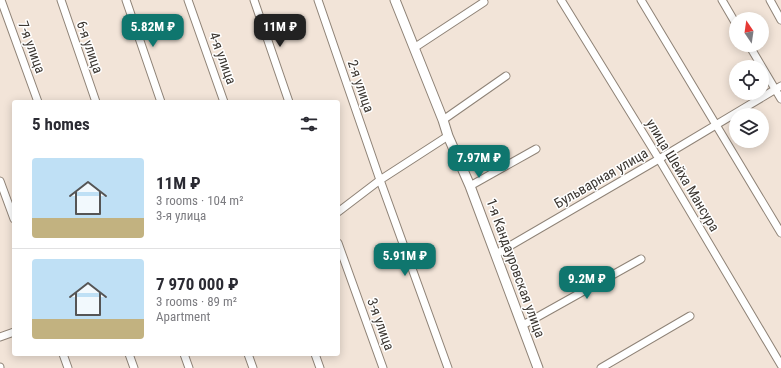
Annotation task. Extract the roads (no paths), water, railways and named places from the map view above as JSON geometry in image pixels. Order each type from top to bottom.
[{"type":"street","name":"7-я улица","points":[[1,0],[37,100]]},
{"type":"street","name":"6-я улица","points":[[60,0],[95,100]]},
{"type":"street","points":[[126,0],[160,100]]},
{"type":"street","name":"4-я улица","points":[[188,0],[223,100]]},
{"type":"street","points":[[254,0],[288,100]]},
{"type":"street","name":"2-я улица","points":[[318,0],[380,180],[448,368]]},
{"type":"street","name":"улица Шейха Мансура","points":[[561,0],[659,159],[781,365]]},
{"type":"street","points":[[641,0],[781,233]]},
{"type":"street","points":[[722,0],[729,12]]},
{"type":"street","points":[[770,0],[781,20]]},
{"type":"street","name":"1-я Кандауровская улица","points":[[398,1],[414,48],[448,136],[470,186],[538,368]]},
{"type":"street","points":[[414,48],[484,2]]},
{"type":"street","points":[[443,120],[506,76]]},
{"type":"street","points":[[769,76],[778,88],[781,99]]},
{"type":"street","name":"Бульварная улица","points":[[496,254],[778,88]]},
{"type":"street","points":[[340,210],[380,180],[448,136]]},
{"type":"street","points":[[470,186],[536,149]]},
{"type":"street","points":[[0,182],[12,214]]},
{"type":"street","name":"3-я улица","points":[[340,249],[383,368]]},
{"type":"street","points":[[523,325],[641,259]]},
{"type":"street","points":[[602,368],[690,316]]},
{"type":"street","points":[[0,337],[12,333]]},
{"type":"street","points":[[64,356],[68,368]]},
{"type":"street","points":[[130,356],[134,368]]},
{"type":"street","points":[[185,356],[189,368]]},
{"type":"street","points":[[249,356],[253,368]]},
{"type":"street","points":[[316,356],[320,368]]}]
